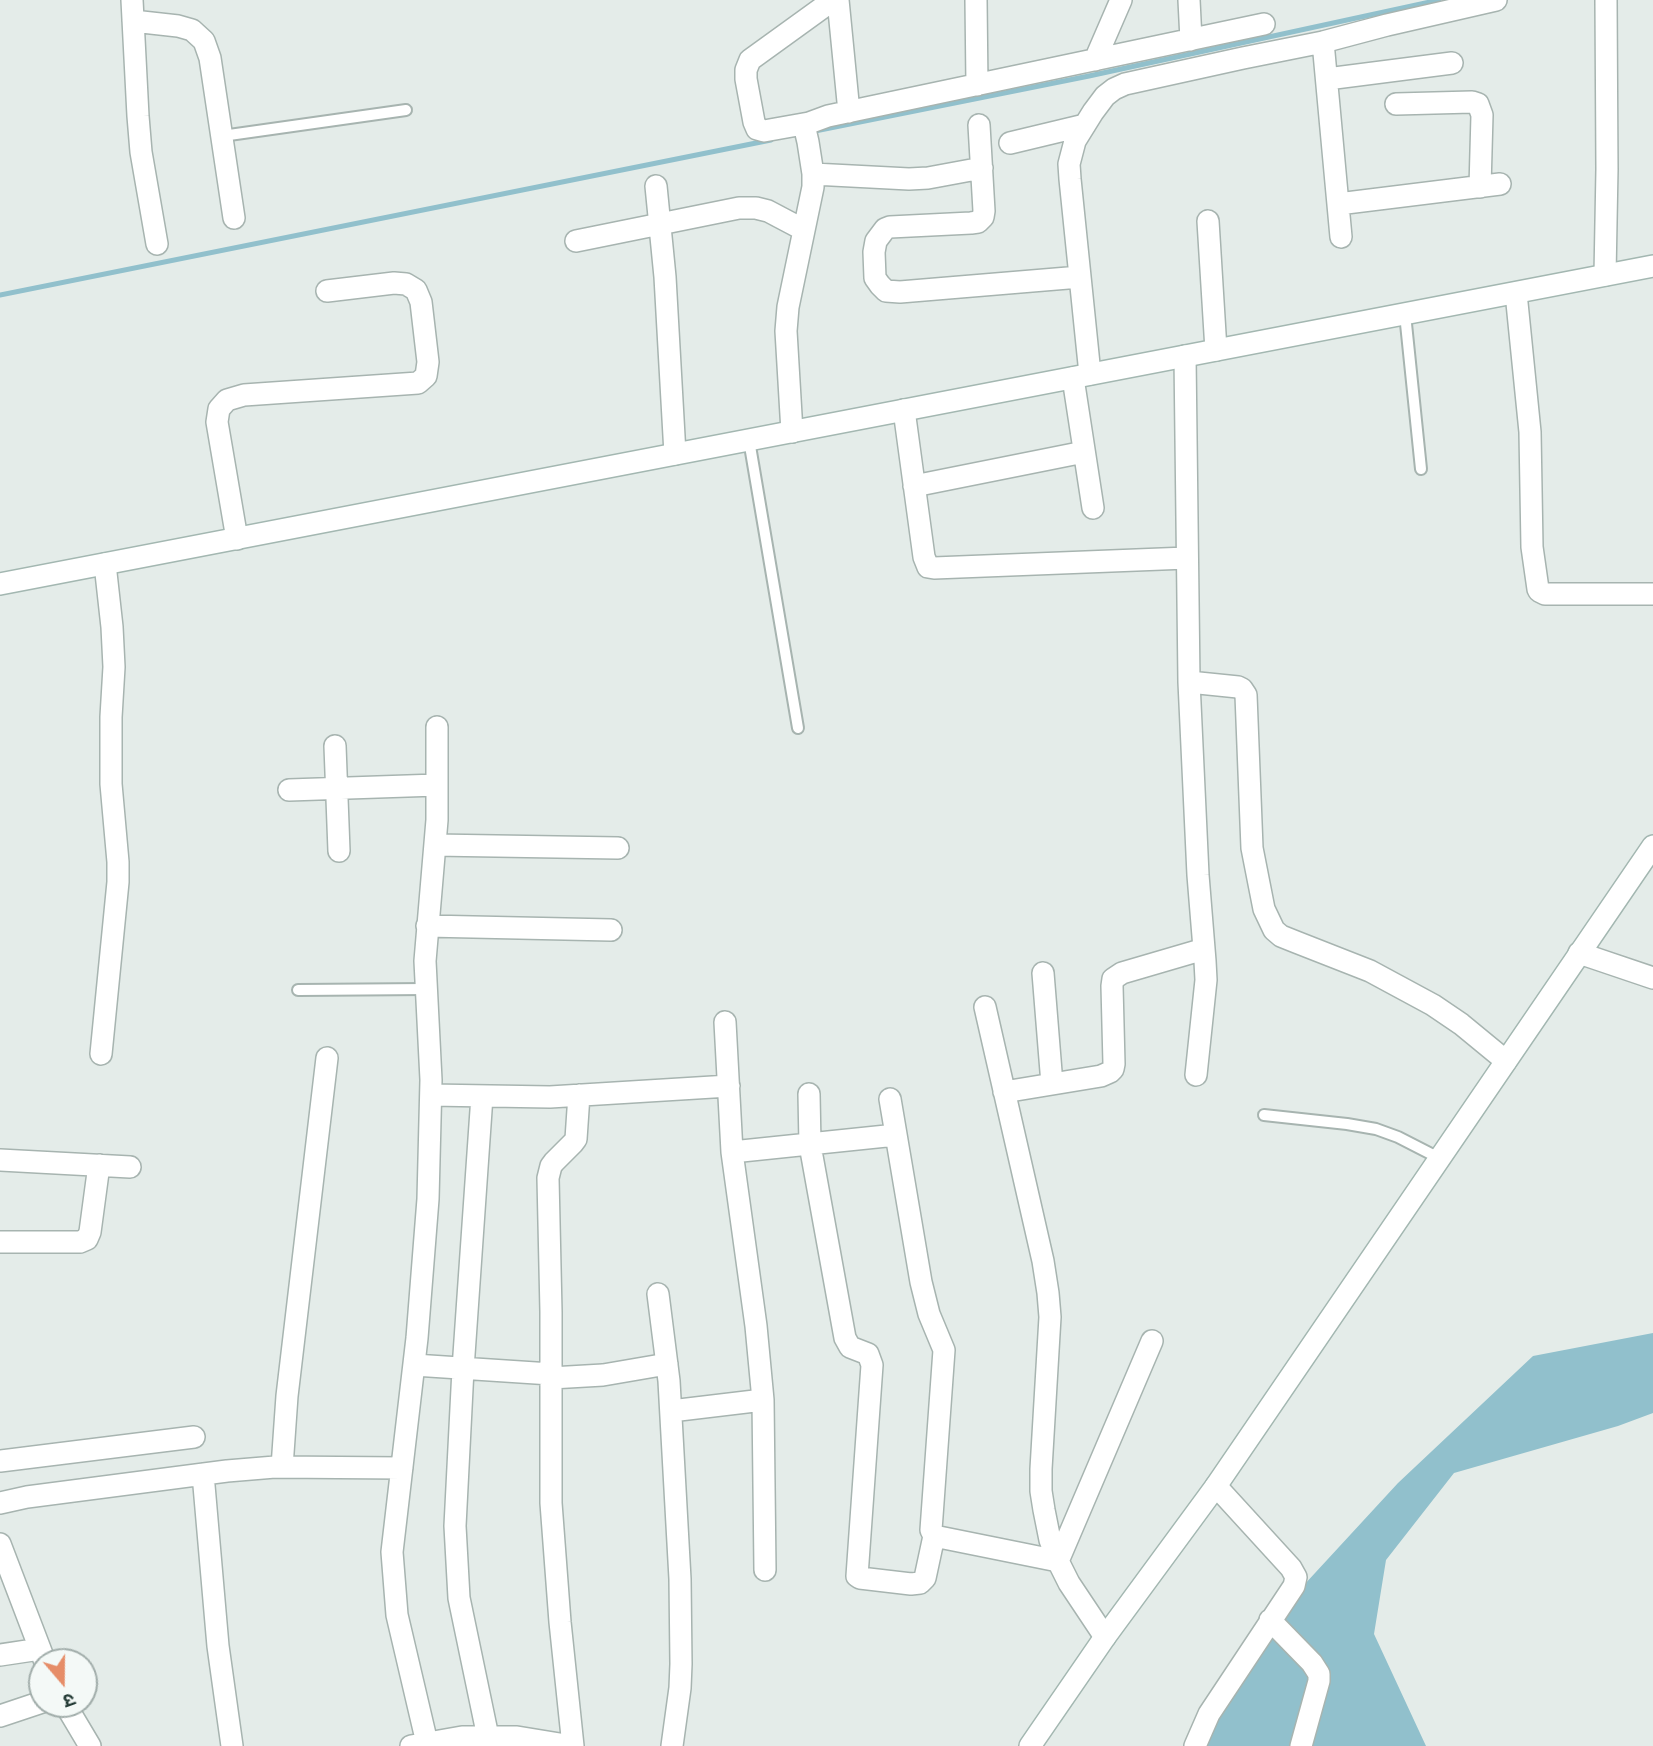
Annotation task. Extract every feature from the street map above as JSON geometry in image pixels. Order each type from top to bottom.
[{"type":"street","points":[[849,112],[836,0],[750,60],[746,79],[757,129],[807,131],[828,116],[849,112],[1191,40],[1264,24]]},
{"type":"street","points":[[976,0],[976,85]]},
{"type":"street","points":[[1095,60],[1121,0]]},
{"type":"street","points":[[1189,0],[1191,40]]},
{"type":"street","points":[[1093,508],[1084,452],[1080,277],[1069,164],[1075,141],[1105,96],[1125,83],[1323,42],[1496,0]]},
{"type":"street","points":[[1605,275],[1606,0]]},
{"type":"street","points":[[157,244],[141,152],[132,11],[192,30],[204,41],[210,58],[234,218]]},
{"type":"street","points":[[1323,42],[1341,237]]},
{"type":"street","points":[[1327,79],[1452,63]]},
{"type":"street","points":[[1338,204],[1490,186],[1482,115],[1478,103],[1396,104]]},
{"type":"street","points":[[979,125],[983,217],[978,222],[885,229],[876,240],[874,252],[876,278],[880,285],[886,290],[900,292],[1080,277]]},
{"type":"street","points":[[1010,143],[1085,125]]},
{"type":"street","points":[[792,432],[786,331],[788,307],[813,187],[807,131]]},
{"type":"street","points":[[813,174],[918,179],[982,168]]},
{"type":"street","points":[[656,186],[667,304],[675,454]]},
{"type":"street","points":[[576,241],[739,208],[768,211],[804,230]]},
{"type":"street","points":[[1208,221],[1216,350]]},
{"type":"street","points":[[0,584],[1653,266]]},
{"type":"street","points":[[237,539],[217,422],[219,409],[227,400],[244,395],[418,383],[426,376],[428,362],[421,302],[416,290],[406,284],[394,283],[327,291]]},
{"type":"street","points":[[1516,293],[1530,420],[1532,547],[1538,589],[1545,594],[1653,594]]},
{"type":"street","points":[[1185,356],[1189,682],[1206,980],[1196,1075]]},
{"type":"street","points":[[904,410],[926,565],[930,567],[1187,558]]},
{"type":"street","points":[[914,486],[1084,452]]},
{"type":"street","points":[[101,1054],[118,882],[111,784],[114,667],[105,564]]},
{"type":"street","points":[[1189,682],[1238,687],[1246,695],[1252,848],[1264,909],[1274,930],[1289,939],[1370,971],[1433,1005],[1506,1060]]},
{"type":"street","points":[[437,727],[435,845],[425,961],[431,1095],[428,1199],[414,1365],[392,1552],[397,1615],[419,1745],[462,1737],[517,1737],[573,1746],[551,1503],[548,1178],[551,1166],[576,1139],[579,1095]]},
{"type":"street","points":[[334,746],[339,851]]},
{"type":"street","points":[[289,790],[437,785]]},
{"type":"street","points":[[435,845],[618,848]]},
{"type":"street","points":[[1030,1746],[1105,1637],[1216,1486],[1653,846]]},
{"type":"street","points":[[427,926],[611,930]]},
{"type":"street","points":[[1004,1092],[1101,1076],[1113,1069],[1112,986],[1115,976],[1204,949]]},
{"type":"street","points":[[1579,953],[1653,978]]},
{"type":"street","points":[[1043,973],[1052,1084]]},
{"type":"street","points":[[985,1007],[1048,1293],[1050,1317],[1041,1491],[1050,1540],[1069,1583],[1105,1637]]},
{"type":"street","points":[[726,1022],[732,1152],[763,1400],[765,1570]]},
{"type":"street","points":[[282,1467],[287,1396],[327,1058]]},
{"type":"street","points":[[431,1095],[579,1095],[729,1086]]},
{"type":"street","points":[[809,1094],[810,1145],[845,1338],[850,1347],[868,1354],[872,1365],[857,1576],[911,1584],[920,1583],[925,1578],[934,1536],[931,1530],[944,1350],[925,1300],[890,1099]]},
{"type":"street","points":[[482,1096],[455,1526],[459,1598],[488,1737]]},
{"type":"street","points":[[732,1152],[896,1135]]},
{"type":"street","points":[[0,1164],[130,1167]]},
{"type":"street","points":[[0,1242],[80,1242],[87,1239],[99,1166]]},
{"type":"street","points":[[657,1294],[671,1411],[680,1579],[680,1688],[672,1746]]},
{"type":"street","points":[[1058,1561],[1152,1341]]},
{"type":"street","points":[[414,1365],[551,1376],[603,1375],[667,1364]]},
{"type":"street","points":[[671,1411],[763,1400]]},
{"type":"street","points":[[0,1461],[194,1437]]},
{"type":"street","points":[[0,1503],[27,1497],[203,1474],[282,1467],[402,1468]]},
{"type":"street","points":[[203,1474],[218,1646],[232,1746]]},
{"type":"street","points":[[1195,1746],[1209,1714],[1294,1586],[1296,1577],[1295,1572],[1216,1486]]},
{"type":"street","points":[[934,1536],[1058,1561]]},
{"type":"street","points":[[2,1555],[40,1648]]},
{"type":"street","points":[[1270,1620],[1312,1663],[1319,1674],[1301,1746]]},
{"type":"street","points":[[0,1655],[28,1655]]},
{"type":"street","points":[[0,1716],[28,1707]]},
{"type":"street","points":[[73,1718],[90,1746]]},
{"type":"lane","points":[[222,136],[406,110]]},
{"type":"lane","points":[[1405,314],[1422,469]]},
{"type":"lane","points":[[749,440],[798,728]]},
{"type":"lane","points":[[298,990],[427,989]]},
{"type":"lane","points":[[1264,1115],[1376,1129],[1398,1136],[1439,1158]]},
{"type":"water","points":[[1653,1333],[1653,1413],[1618,1426],[1454,1473],[1386,1560],[1374,1634],[1426,1746],[1196,1746],[1256,1637],[1398,1483],[1533,1356]]},
{"type":"waterway","points":[[815,131],[1089,76],[1439,0]]},
{"type":"waterway","points":[[0,295],[771,140]]}]
